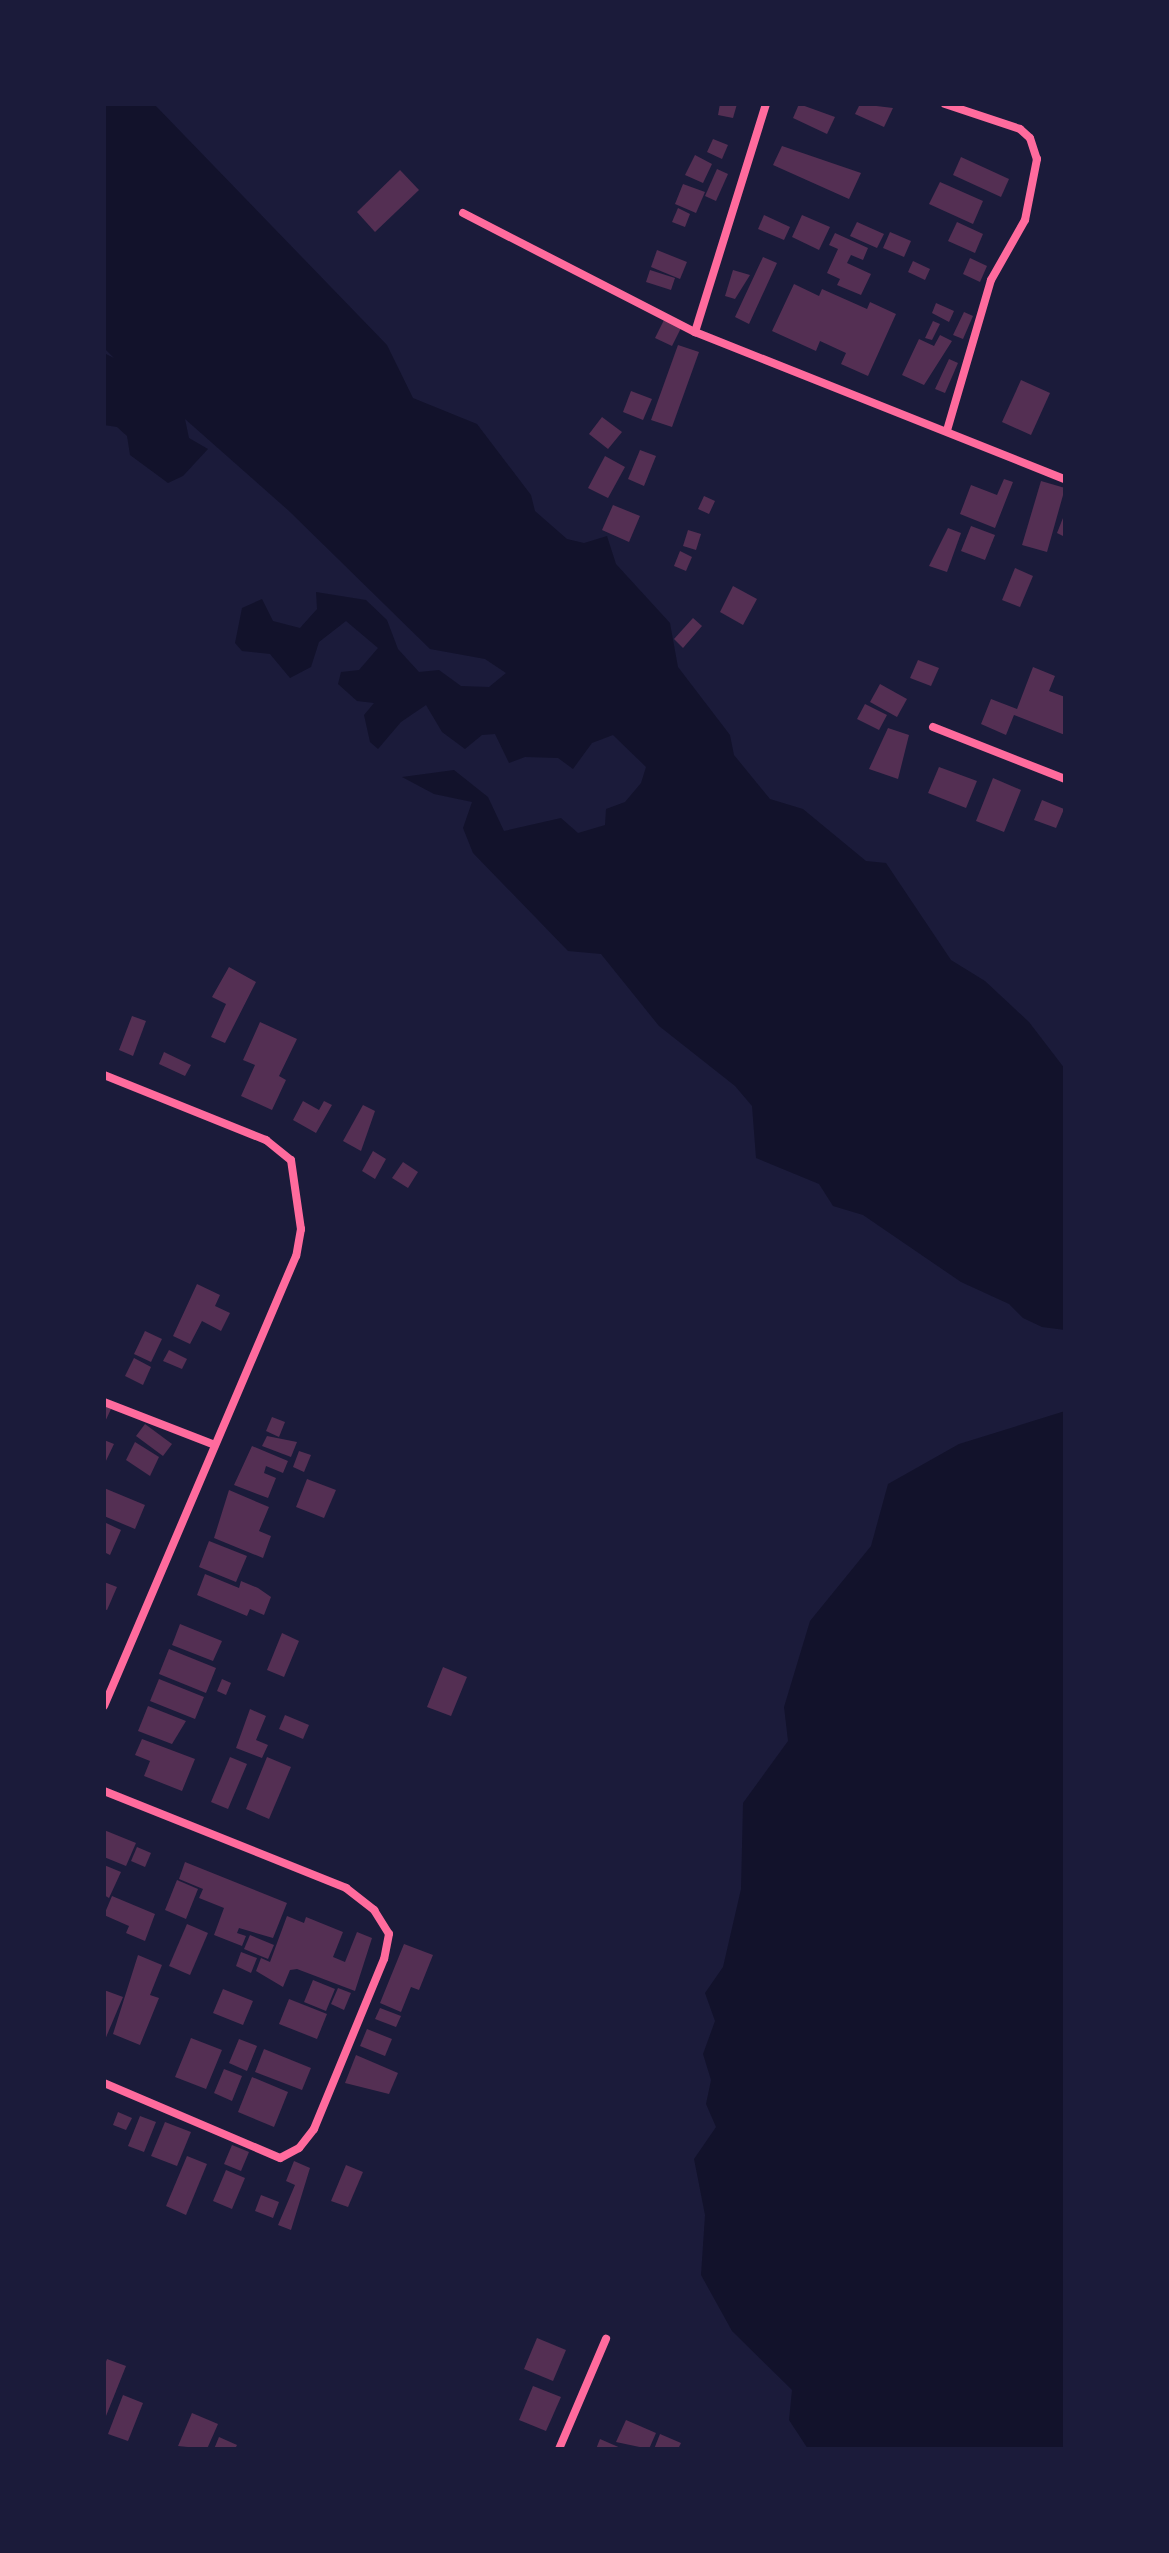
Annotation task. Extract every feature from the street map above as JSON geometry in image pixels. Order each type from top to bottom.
[{"type":"street","points":[[695,332],[766,104]]},
{"type":"street","points":[[945,104],[1020,129],[1030,138],[1037,159],[1025,220],[991,280],[947,430]]},
{"type":"street","points":[[463,213],[695,332],[1065,479]]},
{"type":"street","points":[[933,727],[1065,779]]},
{"type":"street","points":[[104,1075],[266,1140],[291,1160],[301,1229],[296,1256],[104,1706]]},
{"type":"street","points":[[104,1402],[215,1445]]},
{"type":"street","points":[[104,1791],[346,1888],[374,1910],[389,1934],[384,1959],[314,2129],[299,2148],[280,2158],[104,2083]]},
{"type":"street","points":[[559,2449],[606,2339]]},
{"type":"shaded area","points":[[104,104],[154,104],[387,345],[413,398],[477,424],[531,495],[535,511],[567,539],[584,543],[607,536],[616,564],[670,623],[678,667],[730,735],[734,755],[770,799],[803,809],[866,861],[886,863],[951,960],[985,981],[1029,1022],[1065,1069],[1065,1330],[1042,1327],[1023,1318],[1009,1304],[961,1282],[863,1215],[833,1206],[819,1184],[756,1158],[752,1106],[735,1086],[659,1026],[601,954],[568,951],[473,853],[463,828],[472,802],[434,794],[402,777],[454,770],[488,797],[504,831],[561,818],[578,833],[605,825],[606,809],[625,802],[641,783],[646,767],[613,735],[592,743],[573,769],[558,758],[525,757],[509,763],[495,734],[482,735],[465,749],[442,732],[426,705],[401,722],[378,749],[370,742],[364,715],[374,703],[357,701],[338,684],[341,672],[359,670],[378,648],[346,621],[319,642],[311,667],[290,678],[270,654],[242,651],[235,643],[242,608],[262,599],[273,621],[300,628],[317,609],[316,592],[366,600],[387,620],[398,649],[419,672],[439,670],[461,686],[489,687],[506,673],[485,659],[430,649],[289,511],[185,419],[189,438],[208,449],[183,476],[168,483],[130,455],[127,436],[117,427],[104,425],[104,353],[114,358],[104,348]]},
{"type":"shaded area","points":[[1065,1411],[1065,2449],[808,2449],[789,2420],[792,2390],[732,2331],[701,2275],[705,2215],[694,2159],[716,2127],[706,2104],[711,2080],[703,2054],[715,2021],[705,1993],[723,1967],[741,1889],[743,1803],[788,1741],[784,1707],[810,1621],[871,1546],[888,1484],[959,1444]]},
{"type":"building","points":[[720,104],[737,104],[733,118],[718,115]]},
{"type":"building","points":[[799,104],[835,117],[827,134],[793,118]]},
{"type":"building","points":[[860,104],[893,108],[884,127],[855,114]]},
{"type":"building","points":[[713,139],[728,145],[722,159],[707,152]]},
{"type":"building","points":[[782,146],[861,173],[849,199],[773,165]]},
{"type":"building","points":[[695,155],[712,164],[703,183],[685,175]]},
{"type":"building","points":[[961,157],[1009,179],[1001,197],[953,175]]},
{"type":"building","points":[[717,169],[728,174],[716,201],[705,196]]},
{"type":"building","points":[[400,170],[419,190],[375,232],[357,212]]},
{"type":"building","points":[[940,182],[983,201],[973,224],[929,204]]},
{"type":"building","points":[[683,184],[705,192],[696,213],[675,204]]},
{"type":"building","points":[[678,208],[690,214],[685,227],[672,222]]},
{"type":"building","points":[[764,215],[790,227],[784,240],[758,229]]},
{"type":"building","points":[[802,215],[830,227],[819,250],[792,237]]},
{"type":"building","points":[[857,222],[884,234],[877,248],[850,236]]},
{"type":"building","points":[[957,222],[983,234],[975,253],[948,241]]},
{"type":"building","points":[[890,232],[911,241],[904,257],[883,248]]},
{"type":"building","points":[[835,233],[868,248],[863,260],[851,255],[847,263],[871,274],[861,295],[837,285],[840,279],[827,273],[838,249],[829,245]]},
{"type":"building","points":[[657,250],[687,262],[680,279],[651,267]]},
{"type":"building","points":[[763,257],[777,263],[749,324],[735,317]]},
{"type":"building","points":[[970,258],[987,266],[980,282],[963,274]]},
{"type":"building","points":[[913,261],[930,269],[925,280],[908,272]]},
{"type":"building","points":[[650,270],[675,278],[671,290],[646,282]]},
{"type":"building","points":[[733,270],[750,275],[735,299],[725,296]]},
{"type":"building","points":[[794,284],[819,296],[822,289],[867,309],[870,302],[896,314],[868,376],[841,364],[846,353],[820,341],[816,351],[772,331]]},
{"type":"building","points":[[936,303],[954,311],[949,322],[932,313]]},
{"type":"building","points":[[964,312],[973,316],[963,339],[953,335]]},
{"type":"building","points":[[664,320],[681,328],[672,346],[655,338]]},
{"type":"building","points":[[933,321],[940,324],[932,340],[925,338]]},
{"type":"building","points":[[940,335],[952,341],[924,385],[902,375],[919,339],[934,346]]},
{"type":"building","points":[[678,345],[699,352],[672,427],[651,420]]},
{"type":"building","points":[[949,359],[958,363],[945,393],[935,389]]},
{"type":"building","points":[[1021,380],[1050,393],[1031,435],[1002,422]]},
{"type":"building","points":[[631,391],[652,399],[643,420],[623,412]]},
{"type":"building","points":[[602,417],[622,432],[608,449],[589,434]]},
{"type":"building","points":[[640,450],[656,456],[644,486],[628,479]]},
{"type":"building","points":[[605,456],[625,467],[608,498],[588,488]]},
{"type":"building","points":[[1004,479],[1013,482],[995,528],[960,514],[971,485],[997,495]]},
{"type":"building","points":[[1041,481],[1065,488],[1047,552],[1022,545]]},
{"type":"building","points":[[704,496],[715,501],[709,514],[698,509]]},
{"type":"building","points":[[613,505],[640,516],[629,542],[602,530]]},
{"type":"building","points":[[1065,513],[1065,537],[1057,533]]},
{"type":"building","points":[[971,526],[995,535],[985,560],[961,551]]},
{"type":"building","points":[[948,528],[961,533],[947,572],[929,566]]},
{"type":"building","points":[[688,530],[701,534],[696,550],[683,546]]},
{"type":"building","points":[[680,551],[692,557],[686,571],[674,566]]},
{"type":"building","points":[[1015,568],[1033,576],[1020,607],[1002,600]]},
{"type":"building","points":[[733,586],[757,599],[743,625],[720,612]]},
{"type":"building","points":[[693,618],[702,626],[683,648],[674,639]]},
{"type":"building","points":[[918,660],[939,668],[931,686],[910,678]]},
{"type":"building","points":[[1033,667],[1055,676],[1049,691],[1065,697],[1065,735],[1014,715],[1006,735],[981,724],[991,699],[1017,709]]},
{"type":"building","points":[[880,684],[907,699],[897,717],[870,702]]},
{"type":"building","points":[[865,704],[887,715],[879,730],[857,719]]},
{"type":"building","points":[[888,728],[909,735],[898,779],[869,769]]},
{"type":"building","points":[[939,767],[977,781],[966,808],[928,793]]},
{"type":"building","points":[[993,778],[1021,790],[1004,832],[976,821]]},
{"type":"building","points":[[1042,800],[1064,809],[1056,828],[1034,820]]},
{"type":"building","points":[[229,967],[256,982],[225,1043],[211,1037],[226,1004],[212,997]]},
{"type":"building","points":[[132,1016],[146,1021],[133,1056],[119,1050]]},
{"type":"building","points":[[260,1022],[297,1039],[279,1076],[286,1080],[272,1110],[241,1096],[255,1065],[243,1060]]},
{"type":"building","points":[[164,1052],[191,1065],[185,1076],[159,1064]]},
{"type":"building","points":[[303,1101],[319,1110],[324,1101],[332,1105],[316,1133],[293,1120]]},
{"type":"building","points":[[363,1105],[375,1111],[361,1151],[343,1141]]},
{"type":"building","points":[[373,1151],[386,1159],[375,1179],[362,1171]]},
{"type":"building","points":[[403,1162],[418,1172],[408,1188],[392,1178]]},
{"type":"building","points":[[197,1284],[220,1295],[215,1306],[230,1313],[221,1331],[202,1321],[190,1344],[173,1336]]},
{"type":"building","points":[[145,1331],[162,1339],[151,1362],[134,1354]]},
{"type":"building","points":[[169,1350],[187,1359],[182,1369],[163,1361]]},
{"type":"building","points":[[134,1358],[151,1367],[143,1385],[125,1376]]},
{"type":"building","points":[[104,1406],[111,1409],[104,1424]]},
{"type":"building","points":[[272,1417],[285,1422],[279,1437],[266,1431]]},
{"type":"building","points":[[145,1424],[172,1444],[163,1456],[136,1436]]},
{"type":"building","points":[[267,1436],[297,1442],[291,1457],[262,1446]]},
{"type":"building","points":[[104,1440],[114,1444],[104,1465]]},
{"type":"building","points":[[135,1442],[159,1457],[150,1476],[126,1460]]},
{"type":"building","points":[[252,1446],[288,1461],[283,1473],[266,1466],[264,1473],[276,1478],[268,1498],[234,1485]]},
{"type":"building","points":[[299,1451],[311,1455],[304,1472],[293,1467]]},
{"type":"building","points":[[307,1479],[336,1490],[324,1518],[296,1507]]},
{"type":"building","points":[[104,1488],[145,1505],[135,1529],[104,1516]]},
{"type":"building","points":[[229,1490],[269,1507],[259,1531],[271,1536],[263,1558],[214,1538]]},
{"type":"building","points":[[104,1522],[121,1530],[110,1555],[104,1552]]},
{"type":"building","points":[[209,1541],[247,1556],[236,1582],[199,1567]]},
{"type":"building","points":[[205,1574],[239,1588],[241,1581],[271,1597],[264,1615],[250,1609],[247,1616],[197,1595]]},
{"type":"building","points":[[104,1582],[117,1587],[107,1610],[104,1609]]},
{"type":"building","points":[[180,1624],[222,1641],[213,1661],[172,1645]]},
{"type":"building","points":[[282,1633],[299,1641],[284,1677],[267,1670]]},
{"type":"building","points":[[169,1649],[216,1668],[206,1693],[159,1674]]},
{"type":"building","points":[[443,1667],[467,1677],[451,1716],[427,1707]]},
{"type":"building","points":[[159,1679],[204,1697],[195,1719],[150,1701]]},
{"type":"building","points":[[222,1679],[231,1683],[226,1695],[217,1691]]},
{"type":"building","points":[[148,1706],[186,1721],[172,1744],[138,1731]]},
{"type":"building","points":[[250,1709],[266,1716],[256,1740],[268,1745],[262,1758],[236,1748]]},
{"type":"building","points":[[285,1715],[309,1725],[303,1739],[279,1729]]},
{"type":"building","points":[[142,1739],[195,1759],[182,1791],[144,1776],[150,1761],[135,1755]]},
{"type":"building","points":[[230,1757],[247,1764],[228,1809],[211,1802]]},
{"type":"building","points":[[267,1757],[291,1767],[269,1819],[246,1809]]},
{"type":"building","points":[[104,1830],[136,1843],[126,1866],[104,1857]]},
{"type":"building","points":[[137,1847],[151,1853],[145,1867],[131,1861]]},
{"type":"building","points":[[185,1862],[287,1903],[273,1938],[239,1928],[237,1933],[246,1936],[242,1946],[214,1935],[224,1908],[199,1898],[203,1889],[179,1879]]},
{"type":"building","points":[[104,1865],[121,1872],[109,1898],[104,1895]]},
{"type":"building","points":[[177,1880],[198,1889],[186,1919],[165,1910]]},
{"type":"building","points":[[112,1896],[155,1914],[145,1941],[126,1933],[129,1926],[104,1915]]},
{"type":"building","points":[[287,1916],[304,1923],[306,1917],[343,1932],[333,1957],[345,1962],[357,1932],[372,1938],[355,1991],[297,1969],[290,1970],[283,1987],[256,1971],[261,1958],[270,1962]]},
{"type":"building","points":[[187,1924],[208,1933],[190,1975],[169,1966]]},
{"type":"building","points":[[250,1935],[274,1945],[268,1959],[244,1949]]},
{"type":"building","points":[[404,1944],[433,1955],[419,1990],[411,1987],[401,2012],[380,2003]]},
{"type":"building","points":[[241,1952],[257,1958],[251,1973],[236,1966]]},
{"type":"building","points":[[138,1955],[162,1965],[150,1995],[159,1998],[140,2045],[113,2034]]},
{"type":"building","points":[[313,1980],[335,1989],[326,2011],[304,2002]]},
{"type":"building","points":[[338,1988],[351,1993],[344,2010],[331,2004]]},
{"type":"building","points":[[223,1989],[253,2001],[243,2025],[213,2013]]},
{"type":"building","points":[[104,1990],[123,1997],[104,2042]]},
{"type":"building","points":[[289,1999],[327,2014],[317,2039],[279,2024]]},
{"type":"building","points":[[380,2008],[401,2016],[396,2027],[375,2019]]},
{"type":"building","points":[[367,2029],[392,2039],[385,2056],[360,2046]]},
{"type":"building","points":[[191,2038],[222,2050],[206,2089],[175,2077]]},
{"type":"building","points":[[239,2039],[257,2046],[247,2071],[229,2063]]},
{"type":"building","points":[[264,2049],[311,2068],[302,2090],[255,2072]]},
{"type":"building","points":[[356,2055],[398,2073],[389,2094],[345,2083]]},
{"type":"building","points":[[224,2069],[242,2076],[232,2101],[214,2093]]},
{"type":"building","points":[[252,2077],[288,2092],[274,2127],[238,2112]]},
{"type":"building","points":[[118,2112],[132,2118],[126,2130],[113,2125]]},
{"type":"building","points":[[140,2116],[156,2122],[144,2152],[128,2146]]},
{"type":"building","points":[[165,2122],[191,2132],[177,2166],[151,2156]]},
{"type":"building","points":[[232,2145],[249,2152],[241,2171],[224,2164]]},
{"type":"building","points":[[187,2156],[207,2164],[186,2215],[166,2206]]},
{"type":"building","points":[[294,2161],[310,2168],[291,2230],[278,2225],[295,2185],[286,2181]]},
{"type":"building","points":[[346,2165],[363,2172],[348,2207],[331,2201]]},
{"type":"building","points":[[226,2170],[245,2178],[232,2209],[213,2201]]},
{"type":"building","points":[[261,2195],[279,2202],[273,2218],[255,2211]]},
{"type":"building","points":[[537,2338],[566,2350],[553,2381],[524,2369]]},
{"type":"building","points":[[107,2359],[126,2366],[104,2421],[104,2367]]},
{"type":"building","points":[[533,2386],[561,2397],[546,2431],[519,2420]]},
{"type":"building","points":[[123,2395],[143,2403],[128,2441],[108,2434]]},
{"type":"building","points":[[192,2413],[218,2424],[207,2449],[178,2446]]},
{"type":"building","points":[[626,2420],[656,2433],[649,2449],[616,2442]]},
{"type":"building","points":[[660,2434],[681,2443],[678,2449],[654,2449]]},
{"type":"building","points":[[219,2437],[237,2445],[235,2449],[214,2449]]},
{"type":"building","points":[[600,2439],[623,2449],[596,2449]]}]
